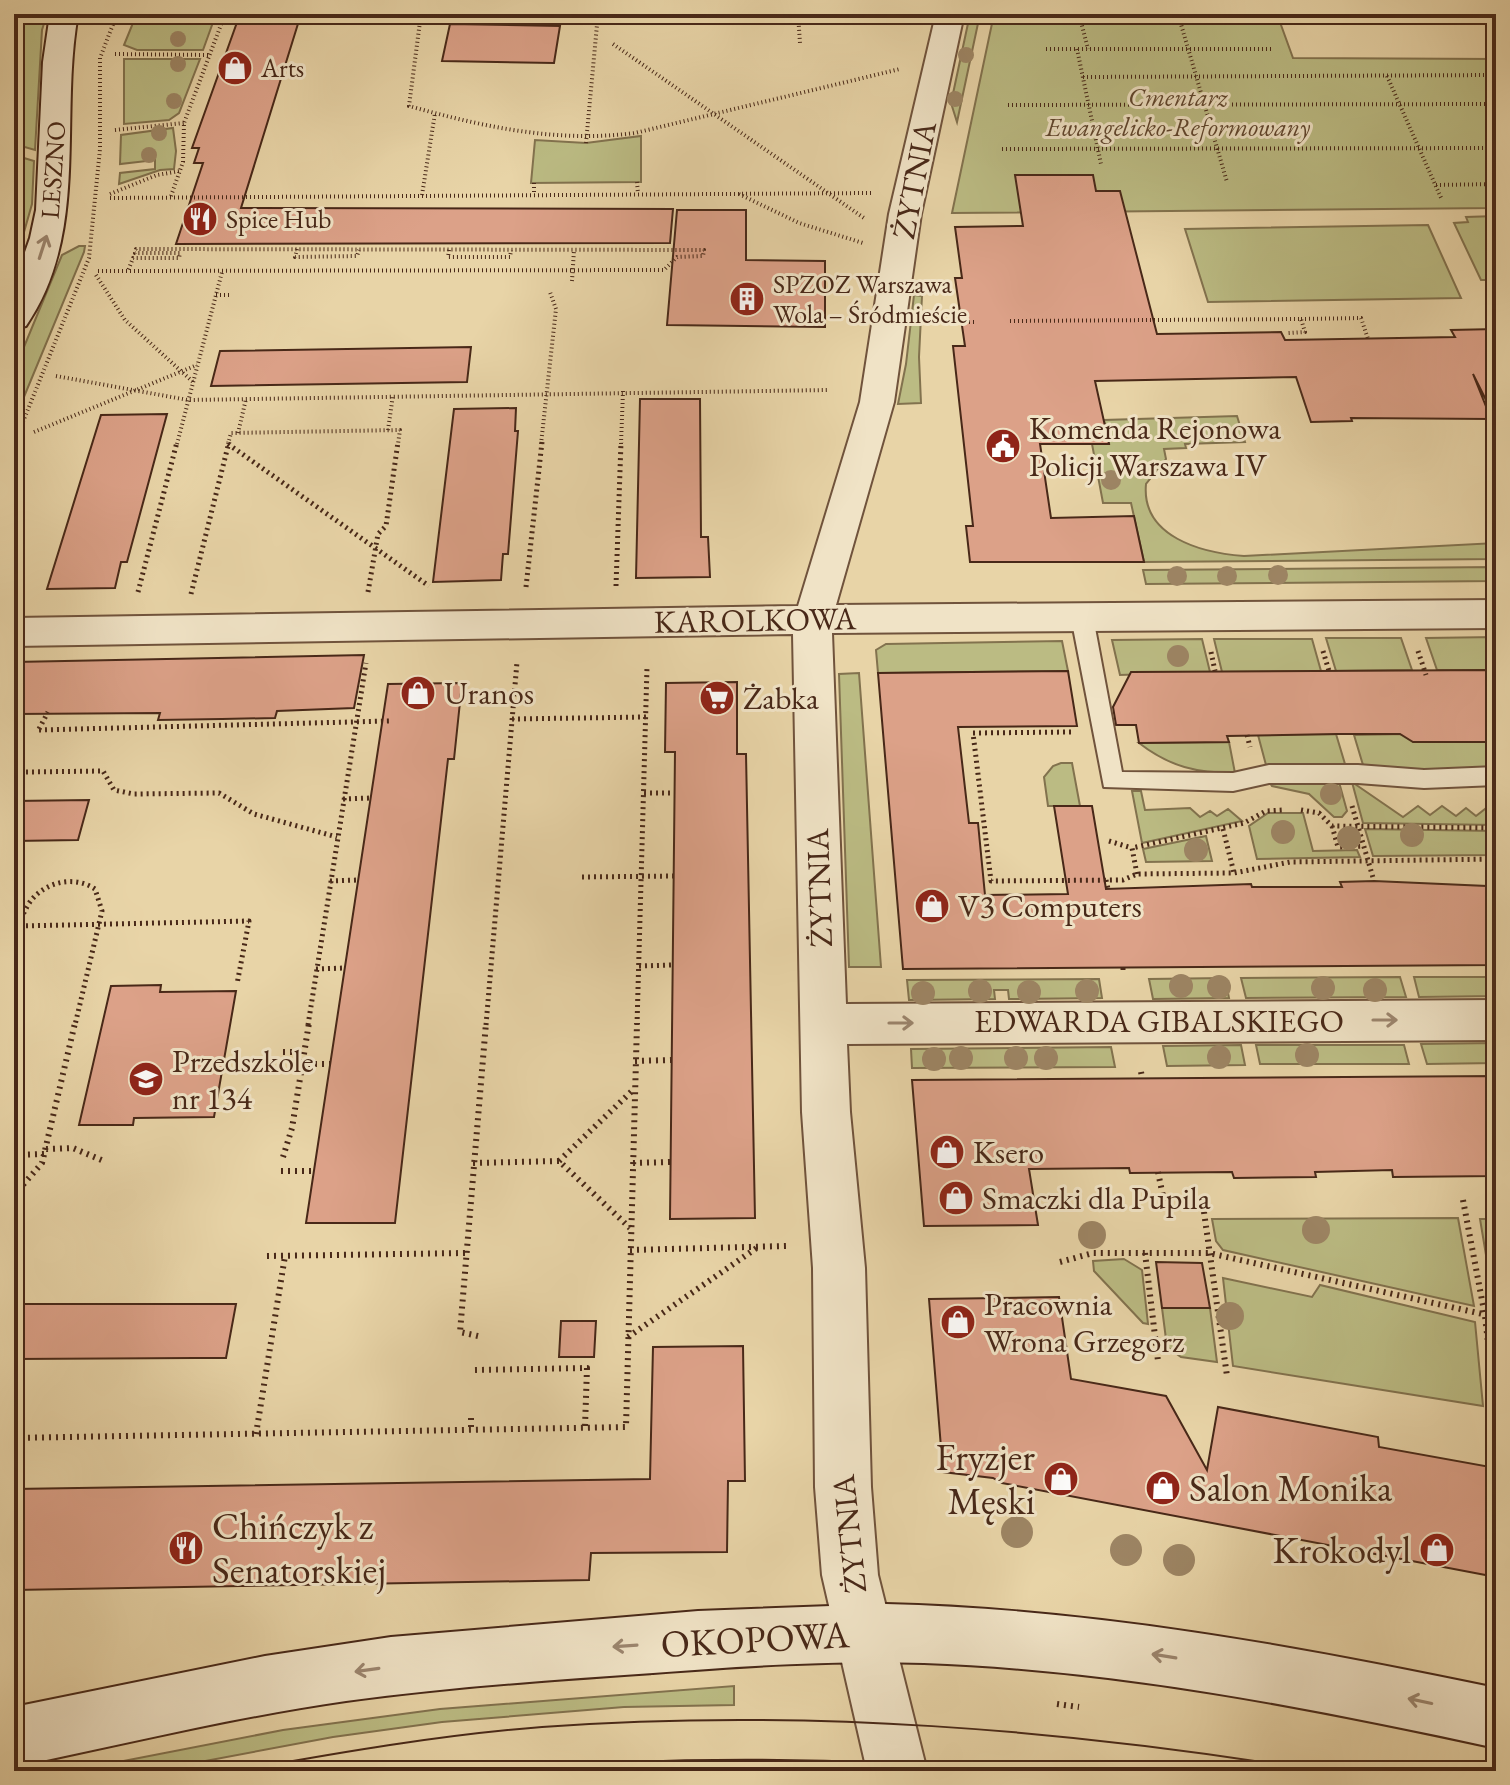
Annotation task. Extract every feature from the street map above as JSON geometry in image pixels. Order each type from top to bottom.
[{"type":"street","name":"LESZNO","points":[[14,319],[42,253],[52,211],[59,49],[64,14]]},
{"type":"street","name":"ŻYTNIA","points":[[897,1771],[850,1575],[843,1487],[839,1268],[826,1112],[813,619],[874,414],[905,214],[950,14]]},
{"type":"street","name":"KAROLKOWA","points":[[14,632],[813,619],[1496,614]]},
{"type":"street","name":"EDWARDA GIBALSKIEGO","points":[[823,1024],[1496,1020]]},
{"type":"street","name":"OKOPOWA","points":[[14,1737],[301,1679],[420,1662],[751,1637],[862,1633],[958,1636],[1117,1649],[1357,1688],[1496,1718]]},
{"type":"lane","points":[[1082,617],[1112,781],[1233,782],[1269,774],[1424,779],[1496,776]]},
{"type":"path","points":[[128,19],[139,14]]},
{"type":"path","points":[[171,196],[185,147],[184,123],[225,14]]},
{"type":"path","points":[[444,14],[421,16],[409,106],[540,135],[586,141],[635,133],[882,71],[904,69]]},
{"type":"path","points":[[586,141],[598,14]]},
{"type":"path","points":[[798,14],[800,43]]},
{"type":"path","points":[[1079,14],[1088,49]]},
{"type":"path","points":[[1178,14],[1227,182]]},
{"type":"path","points":[[613,44],[875,226]]},
{"type":"path","points":[[1046,49],[1274,49]]},
{"type":"path","points":[[1077,49],[1101,164]]},
{"type":"path","points":[[115,54],[210,55]]},
{"type":"path","points":[[1083,77],[1496,75]]},
{"type":"path","points":[[1387,76],[1442,200]]},
{"type":"path","points":[[1008,105],[1496,104]]},
{"type":"path","points":[[422,195],[435,113]]},
{"type":"path","points":[[115,130],[184,123]]},
{"type":"path","points":[[1002,149],[1496,148]]},
{"type":"path","points":[[180,171],[157,175],[110,196],[883,193]]},
{"type":"path","points":[[637,182],[638,194]]},
{"type":"path","points":[[534,183],[534,194]]},
{"type":"path","points":[[1436,185],[1496,184]]},
{"type":"path","points":[[738,193],[779,215],[838,237],[872,245]]},
{"type":"path","points":[[128,271],[133,258],[179,258],[180,253],[135,253],[136,249],[704,250],[703,256],[677,257],[664,270],[97,273],[125,320],[193,382]]},
{"type":"path","points":[[297,249],[295,257],[357,256],[359,250]]},
{"type":"path","points":[[449,250],[448,257],[510,257],[511,250]]},
{"type":"path","points":[[572,281],[574,250]]},
{"type":"path","points":[[323,271],[326,256]]},
{"type":"path","points":[[477,271],[479,257]]},
{"type":"path","points":[[137,597],[222,272]]},
{"type":"path","points":[[525,594],[556,309],[550,292]]},
{"type":"path","points":[[216,295],[230,295]]},
{"type":"path","points":[[1010,321],[1361,318],[1368,339]]},
{"type":"path","points":[[1288,333],[1305,332],[1301,319]]},
{"type":"path","points":[[928,323],[977,322]]},
{"type":"path","points":[[34,432],[198,365]]},
{"type":"path","points":[[56,376],[188,400],[829,390]]},
{"type":"path","points":[[616,590],[623,391]]},
{"type":"path","points":[[388,430],[393,395]]},
{"type":"path","points":[[238,433],[246,398]]},
{"type":"path","points":[[191,596],[231,433],[400,430],[386,526],[378,534],[368,593]]},
{"type":"path","points":[[228,444],[433,588]]},
{"type":"path","points":[[283,1157],[292,1128],[368,650]]},
{"type":"path","points":[[478,1336],[460,1332],[517,655]]},
{"type":"path","points":[[14,1438],[626,1427],[647,667]]},
{"type":"path","points":[[48,712],[39,730],[389,721]]},
{"type":"path","points":[[512,719],[646,717]]},
{"type":"path","points":[[1072,732],[973,733],[991,881],[1123,880],[1137,874],[1234,873],[1290,862],[1496,859]]},
{"type":"path","points":[[26,772],[103,771],[114,790],[134,794],[219,793],[254,814],[337,837]]},
{"type":"path","points":[[1343,774],[1374,881]]},
{"type":"path","points":[[644,793],[675,793]]},
{"type":"path","points":[[343,799],[371,798]]},
{"type":"path","points":[[1109,841],[1132,848],[1223,829],[1244,823],[1266,811],[1303,809],[1319,813],[1332,826],[1338,847],[1364,846]]},
{"type":"path","points":[[1332,826],[1496,828]]},
{"type":"path","points":[[1223,829],[1234,873]]},
{"type":"path","points":[[1132,848],[1137,874]]},
{"type":"path","points":[[582,877],[674,876]]},
{"type":"path","points":[[14,942],[33,897],[43,889],[69,880],[92,885],[99,892],[103,901],[99,924],[42,1163],[14,1195]]},
{"type":"path","points":[[330,881],[358,880]]},
{"type":"path","points":[[1106,880],[1108,889]]},
{"type":"path","points":[[20,926],[249,921],[237,984]]},
{"type":"path","points":[[639,966],[673,965]]},
{"type":"path","points":[[316,969],[345,968]]},
{"type":"path","points":[[283,1052],[304,1052]]},
{"type":"path","points":[[635,1061],[671,1060]]},
{"type":"path","points":[[301,1064],[330,1064]]},
{"type":"path","points":[[473,1163],[559,1161],[635,1089]]},
{"type":"path","points":[[14,1155],[73,1148],[106,1162]]},
{"type":"path","points":[[559,1161],[631,1229]]},
{"type":"path","points":[[633,1163],[670,1162]]},
{"type":"path","points":[[281,1171],[314,1171]]},
{"type":"path","points":[[1158,1172],[1165,1206]]},
{"type":"path","points":[[1463,1200],[1485,1316],[1496,1414]]},
{"type":"path","points":[[1203,1205],[1227,1376]]},
{"type":"path","points":[[630,1250],[786,1246]]},
{"type":"path","points":[[628,1337],[758,1247]]},
{"type":"path","points":[[267,1256],[466,1253]]},
{"type":"path","points":[[1060,1262],[1093,1253],[1209,1253],[1496,1317]]},
{"type":"path","points":[[1145,1253],[1158,1361]]},
{"type":"path","points":[[256,1434],[285,1256]]},
{"type":"path","points":[[475,1370],[587,1368],[585,1427]]},
{"type":"path","points":[[471,1418],[471,1430]]},
{"type":"path","points":[[1057,1704],[1079,1707]]},
{"type":"green space","points":[[14,14],[47,14],[42,30],[35,150],[14,144]]},
{"type":"green space","points":[[144,14],[216,14],[203,50],[137,50],[124,45],[135,18]]},
{"type":"green space","points":[[970,14],[980,14],[957,122],[951,103]]},
{"type":"green space","name":"Cmentarz Ewangelicko-Reformowany","points":[[994,14],[1277,14],[1293,58],[1496,59],[1496,208],[952,213]]},
{"type":"green space","points":[[124,59],[200,59],[179,113],[169,120],[124,124]]},
{"type":"green space","points":[[173,128],[176,151],[174,169],[160,170],[119,184],[120,173],[155,169],[155,160],[120,164],[121,135]]},
{"type":"green space","points":[[641,136],[641,182],[531,183],[535,140],[586,143]]},
{"type":"green space","points":[[14,155],[34,161],[32,204],[14,267]]},
{"type":"green space","points":[[1496,216],[1496,280],[1481,280],[1454,223],[1468,222],[1466,217]]},
{"type":"green space","points":[[1428,225],[1461,298],[1208,302],[1185,229]]},
{"type":"green space","points":[[85,246],[84,252],[14,421],[14,371],[62,255]]},
{"type":"green space","points":[[914,295],[922,296],[919,357],[921,403],[898,404],[906,364]]},
{"type":"green space","points":[[1237,416],[1245,442],[1185,444],[1186,448],[1164,449],[1166,459],[1146,484],[1147,502],[1153,517],[1177,539],[1210,551],[1244,556],[1496,543],[1496,559],[1144,562],[1131,503],[1103,503],[1092,444],[1109,443],[1104,420]]},
{"type":"green space","points":[[1496,567],[1496,581],[1146,584],[1143,570]]},
{"type":"green space","points":[[1496,637],[1496,670],[1437,670],[1426,638]]},
{"type":"green space","points":[[1326,638],[1401,638],[1412,670],[1336,671]]},
{"type":"green space","points":[[1202,639],[1210,672],[1120,675],[1112,640]]},
{"type":"green space","points":[[1214,639],[1312,639],[1321,671],[1222,672]]},
{"type":"green space","points":[[1062,641],[1068,671],[878,673],[876,650],[886,644]]},
{"type":"green space","points":[[859,673],[881,967],[849,967],[839,674]]},
{"type":"green space","points":[[1336,734],[1345,764],[1266,765],[1258,735]]},
{"type":"green space","points":[[1406,734],[1414,742],[1496,742],[1496,767],[1447,774],[1363,765],[1354,735]]},
{"type":"green space","points":[[1229,742],[1235,773],[1184,767],[1162,758],[1139,743]]},
{"type":"green space","points":[[1072,763],[1080,806],[1048,806],[1044,777],[1053,766]]},
{"type":"green space","points":[[1339,782],[1347,811],[1342,817],[1334,817],[1309,794],[1270,783]]},
{"type":"green space","points":[[1352,782],[1403,817],[1418,806],[1430,815],[1442,806],[1456,816],[1466,808],[1476,816],[1485,809],[1496,815],[1496,825],[1363,823]]},
{"type":"green space","points":[[1132,791],[1141,791],[1145,810],[1190,808],[1200,817],[1210,811],[1217,816],[1228,809],[1242,821],[1142,843]]},
{"type":"green space","points":[[1268,813],[1303,813],[1313,851],[1357,850],[1360,857],[1257,859],[1249,826]]},
{"type":"green space","points":[[1365,829],[1496,831],[1496,855],[1373,856]]},
{"type":"green space","points":[[1206,836],[1212,861],[1146,862],[1143,849]]},
{"type":"green space","points":[[1400,977],[1406,997],[1246,998],[1241,978]]},
{"type":"green space","points":[[1414,977],[1496,977],[1496,996],[1419,997]]},
{"type":"green space","points":[[1225,978],[1229,998],[1153,999],[1149,979]]},
{"type":"green space","points":[[1099,979],[1102,998],[1009,999],[1008,990],[994,990],[995,999],[909,1000],[907,980]]},
{"type":"green space","points":[[1496,1043],[1496,1063],[1427,1064],[1421,1044]]},
{"type":"green space","points":[[1241,1045],[1245,1065],[1167,1066],[1163,1046]]},
{"type":"green space","points":[[1256,1045],[1404,1045],[1409,1064],[1260,1064]]},
{"type":"green space","points":[[1111,1047],[1115,1067],[912,1068],[911,1049]]},
{"type":"green space","points":[[1458,1218],[1474,1306],[1223,1250],[1216,1241],[1212,1219]]},
{"type":"green space","points":[[1480,1219],[1496,1219],[1496,1303],[1494,1303]]},
{"type":"green space","points":[[1124,1259],[1142,1270],[1148,1324],[1143,1323],[1094,1271],[1093,1261]]},
{"type":"green space","points":[[1223,1278],[1312,1297],[1320,1285],[1475,1322],[1483,1406],[1233,1366]]},
{"type":"green space","points":[[1162,1308],[1210,1308],[1217,1362],[1181,1357],[1167,1347]]},
{"type":"green space","points":[[734,1686],[734,1705],[624,1707],[442,1722],[333,1737],[152,1771],[72,1771],[283,1730],[440,1709]]},
{"type":"building","points":[[240,14],[301,14],[241,208],[673,209],[670,243],[176,244],[203,163],[194,163],[199,148],[192,148]]},
{"type":"building","points":[[450,24],[560,26],[554,63],[442,61]]},
{"type":"building","points":[[1015,175],[1093,175],[1096,191],[1120,191],[1157,334],[1281,332],[1285,340],[1455,337],[1451,330],[1496,329],[1496,420],[1473,374],[1491,419],[1351,418],[1352,421],[1311,422],[1296,377],[1095,381],[1109,444],[1040,444],[1051,518],[1134,516],[1144,562],[970,562],[966,526],[973,526],[953,346],[965,346],[955,278],[962,278],[955,227],[1023,226]]},
{"type":"building","points":[[677,210],[746,210],[746,260],[825,261],[825,327],[667,325]]},
{"type":"building","points":[[471,347],[467,382],[211,386],[220,351]]},
{"type":"building","points":[[640,399],[700,399],[701,537],[708,537],[710,577],[636,578]]},
{"type":"building","points":[[516,408],[515,431],[518,431],[508,554],[503,554],[501,580],[433,582],[454,409]]},
{"type":"building","points":[[167,414],[127,562],[121,562],[115,588],[47,589],[101,415]]},
{"type":"building","points":[[364,655],[354,708],[277,711],[275,718],[222,719],[158,720],[160,713],[14,714],[14,662]]},
{"type":"building","points":[[1496,670],[1496,742],[1413,742],[1400,734],[1336,734],[1227,736],[1229,742],[1139,743],[1136,725],[1116,725],[1113,707],[1131,672]]},
{"type":"building","points":[[1068,671],[1077,726],[958,727],[969,823],[978,823],[985,895],[1068,894],[1054,806],[1092,806],[1106,889],[1251,884],[1252,887],[1342,887],[1340,882],[1374,881],[1487,886],[1489,892],[1496,892],[1496,965],[903,969],[878,673]]},
{"type":"building","points":[[737,682],[737,754],[746,754],[755,1218],[670,1219],[675,752],[665,752],[666,683]]},
{"type":"building","points":[[462,683],[454,759],[448,759],[395,1223],[306,1223],[388,684]]},
{"type":"building","points":[[89,800],[78,840],[14,841],[14,801]]},
{"type":"building","points":[[161,985],[160,992],[236,991],[214,1117],[134,1118],[133,1125],[79,1125],[111,986]]},
{"type":"building","points":[[1496,1076],[1496,1176],[1393,1177],[1392,1170],[1315,1172],[1316,1177],[1234,1178],[1232,1172],[1130,1173],[1129,1168],[1029,1169],[1038,1225],[924,1226],[912,1080]]},
{"type":"building","points":[[1156,1262],[1202,1263],[1210,1308],[1162,1308]]},
{"type":"building","points":[[1059,1297],[1071,1379],[1166,1396],[1207,1470],[1218,1407],[1378,1437],[1379,1447],[1496,1468],[1496,1577],[1002,1483],[993,1478],[943,1472],[929,1299]]},
{"type":"building","points":[[14,1304],[236,1304],[226,1358],[14,1359]]},
{"type":"building","points":[[561,1321],[596,1321],[594,1357],[559,1357]]},
{"type":"building","points":[[743,1346],[745,1481],[728,1481],[727,1552],[591,1553],[589,1580],[14,1590],[14,1489],[650,1479],[653,1347]]},
{"type":"tram line","points":[[236,1771],[388,1745],[503,1730],[737,1720],[835,1721],[1029,1734],[1223,1756],[1320,1771]]},
{"type":"tram line","points":[[490,1771],[689,1760],[887,1763],[1020,1771]]},
{"type":"place","name":"Arts","points":[[235,68]]},
{"type":"place","name":"Spice Hub","points":[[200,219]]},
{"type":"place","name":"SPZOZ Warszawa Wola – Śródmieście","points":[[747,299]]},
{"type":"place","name":"Komenda Rejonowa Policji Warszawa IV","points":[[1003,446]]},
{"type":"place","name":"Uranos","points":[[418,693]]},
{"type":"place","name":"Żabka","points":[[717,698]]},
{"type":"place","name":"V3 Computers","points":[[932,906]]},
{"type":"place","name":"Przedszkole nr 134","points":[[146,1079]]},
{"type":"place","name":"Ksero","points":[[947,1152]]},
{"type":"place","name":"Smaczki dla Pupila","points":[[956,1198]]},
{"type":"place","name":"Pracownia Wrona Grzegorz","points":[[958,1322]]},
{"type":"place","name":"Fryzjer Męski","points":[[1061,1479]]},
{"type":"place","name":"Salon Monika","points":[[1163,1488]]},
{"type":"place","name":"Chińczyk z Senatorskiej","points":[[186,1548]]},
{"type":"place","name":"Krokodyl","points":[[1437,1550]]}]
